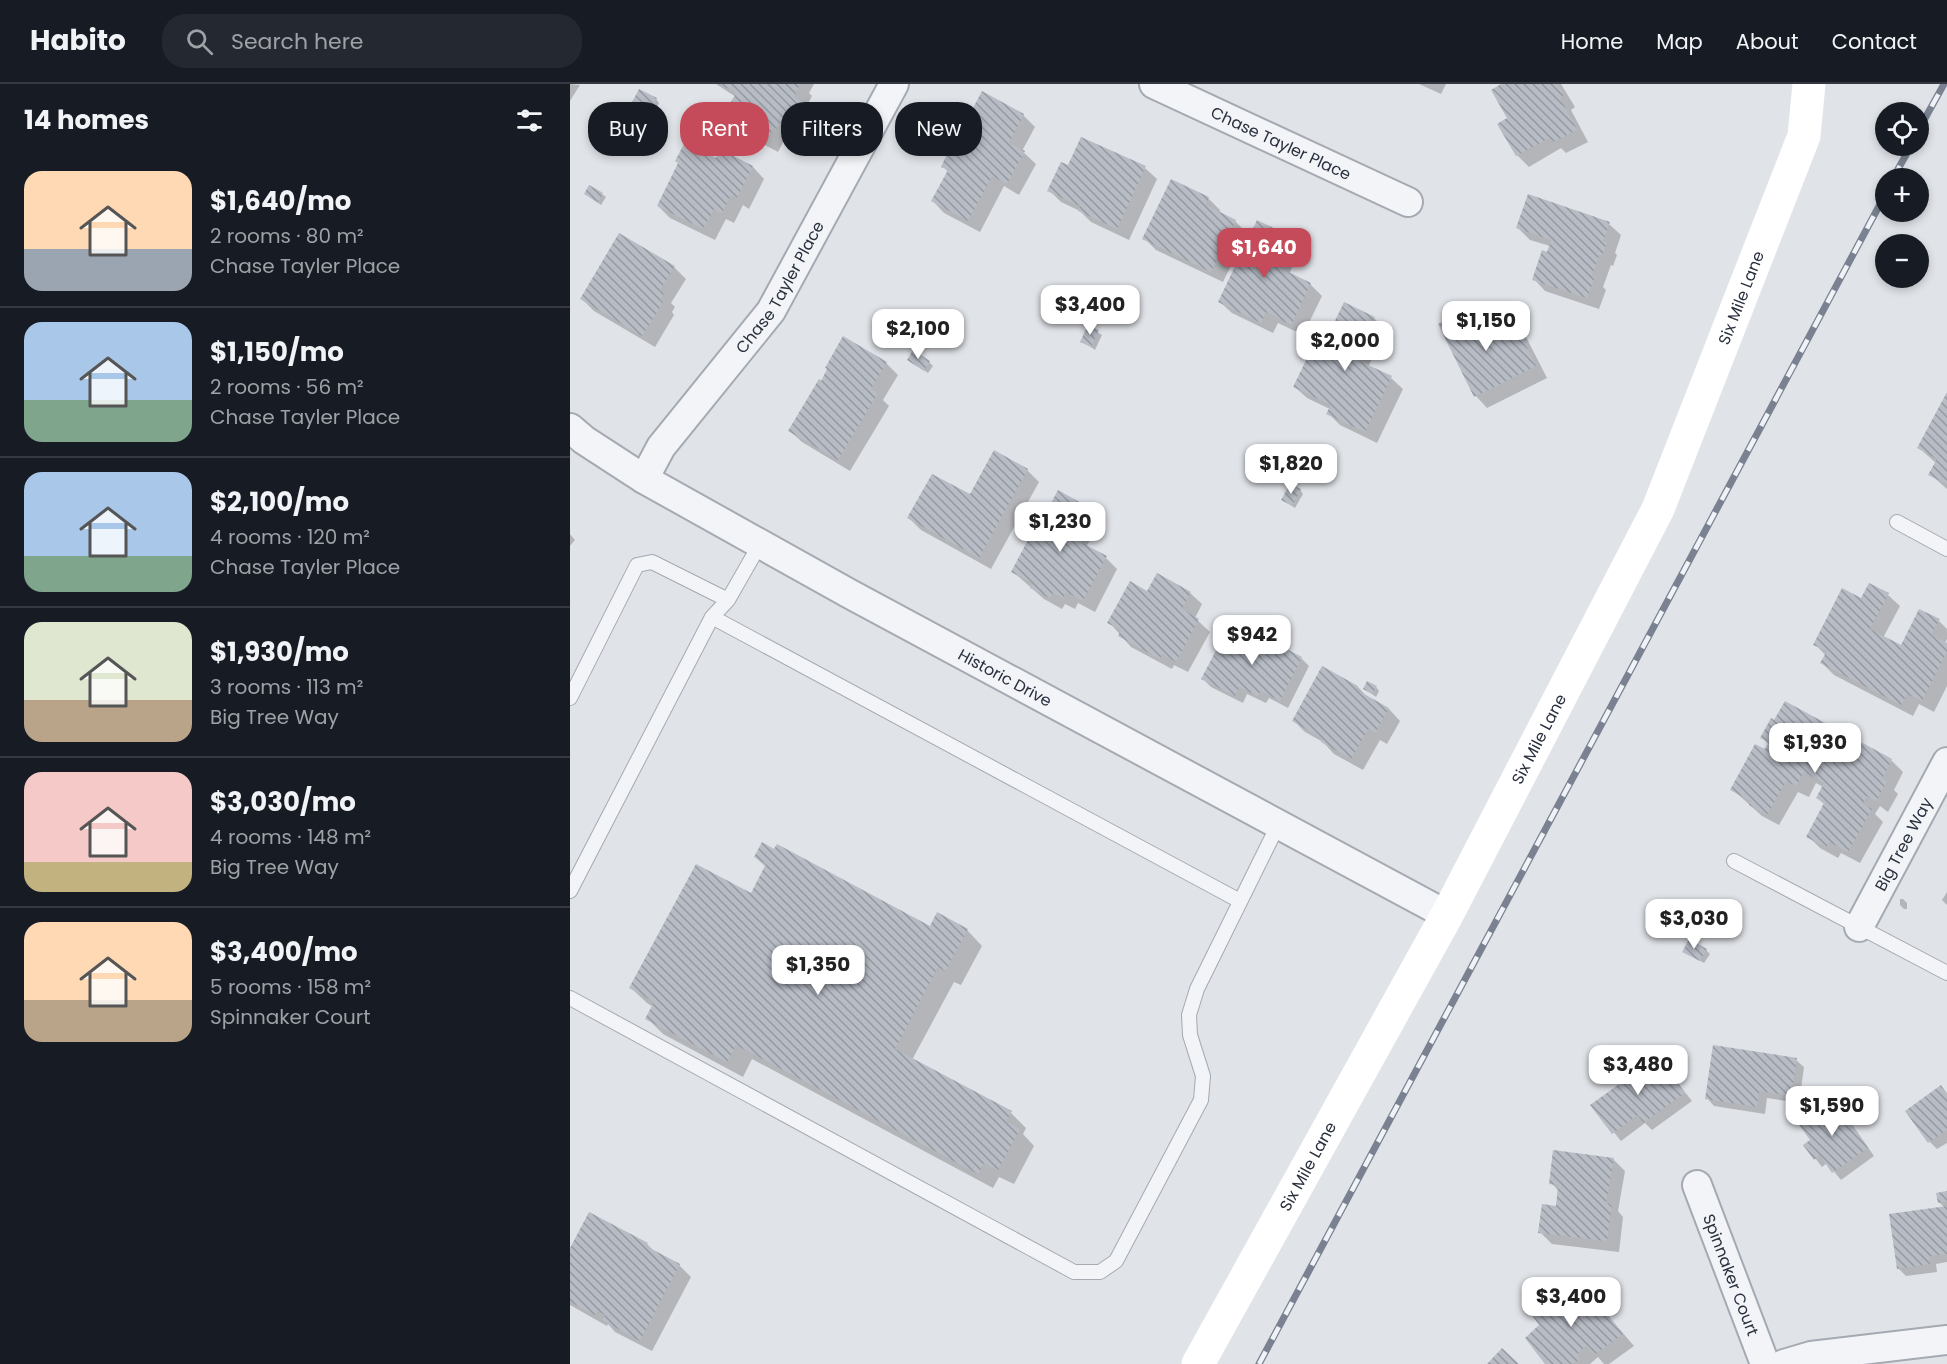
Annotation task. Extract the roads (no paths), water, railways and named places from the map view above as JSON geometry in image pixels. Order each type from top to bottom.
[{"type":"street","name":"Chase Tayler Place","points":[[644,479],[661,447],[771,311],[894,84]]},
{"type":"street","name":"Chase Tayler Place","points":[[1154,84],[1408,202]]},
{"type":"street","name":"Six Mile Lane","points":[[1198,1364],[1447,915],[1659,509],[1804,136],[1809,84]]},
{"type":"street","name":"Historic Drive","points":[[570,428],[584,440],[644,479],[760,544],[1447,915]]},
{"type":"street","name":"Big Tree Way","points":[[1859,927],[1947,762]]},
{"type":"street","name":"Spinnaker Court","points":[[1697,1185],[1765,1364]]},
{"type":"street","points":[[1784,1364],[1811,1356],[1947,1340]]},
{"type":"lane","points":[[1897,522],[1947,549]]},
{"type":"lane","points":[[570,891],[712,618],[728,600],[760,544]]},
{"type":"lane","points":[[570,698],[637,565],[652,562],[728,600]]},
{"type":"lane","points":[[712,618],[1240,901]]},
{"type":"lane","points":[[570,999],[1074,1272],[1100,1272],[1116,1261],[1202,1100],[1203,1076],[1190,1035],[1189,1015],[1197,989],[1278,825]]},
{"type":"lane","points":[[1734,861],[1947,973]]},
{"type":"railway","points":[[1929,111],[1944,84]]},
{"type":"railway","points":[[1899,168],[1905,156]]},
{"type":"railway","points":[[1259,1364],[1875,214]]}]
